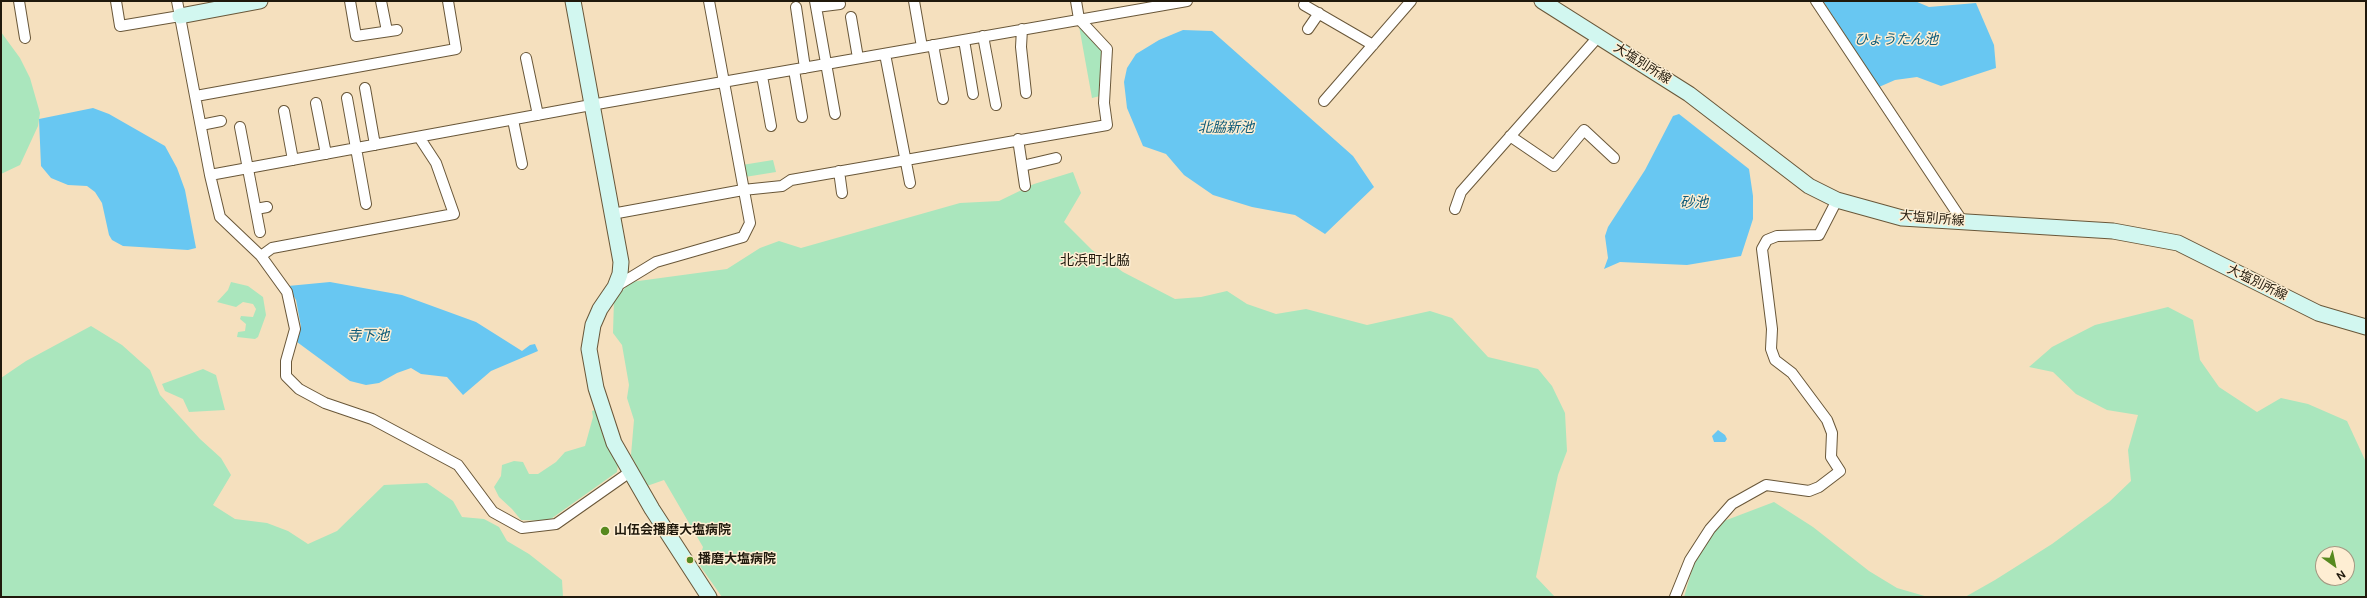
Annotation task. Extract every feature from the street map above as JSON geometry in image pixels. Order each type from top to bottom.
[{"type":"main road","points":[[573,1],[620,262],[620,274],[615,287],[597,315],[593,326],[590,348],[596,388],[607,427],[630,472],[683,559],[709,597]]},
{"type":"main road","name":"大塩別所線","points":[[1542,1],[1689,94],[1809,186],[1837,200],[1902,218],[2112,232],[2178,243],[2318,313],[2366,327]]},
{"type":"main road","points":[[180,16],[254,2]]},
{"type":"street","points":[[19,1],[25,38]]},
{"type":"street","points":[[116,1],[120,26],[180,16]]},
{"type":"street","points":[[178,1],[210,175],[220,217],[261,256],[287,292],[295,329],[286,361],[286,376],[299,389],[325,403],[372,419],[458,465],[493,512],[522,528],[556,524],[630,472]]},
{"type":"street","points":[[350,1],[356,36],[392,30],[381,1]]},
{"type":"street","points":[[196,96],[456,49],[448,1]]},
{"type":"street","points":[[615,287],[656,262],[743,237],[750,223],[709,1]]},
{"type":"street","points":[[914,1],[922,47]]},
{"type":"street","points":[[612,214],[743,190],[782,186],[791,180],[1106,125],[1104,103],[1107,49],[1079,20],[1076,1]]},
{"type":"street","points":[[1125,1],[1126,12]]},
{"type":"street","points":[[210,175],[591,105],[1187,1]]},
{"type":"street","points":[[1324,100],[1411,1]]},
{"type":"street","points":[[1816,1],[1963,222]]},
{"type":"street","points":[[835,114],[816,4],[840,4]]},
{"type":"street","points":[[1304,5],[1322,12],[1373,45]]},
{"type":"street","points":[[796,7],[805,68]]},
{"type":"street","points":[[1308,29],[1322,12]]},
{"type":"street","points":[[851,17],[858,58]]},
{"type":"street","points":[[1022,29],[1026,93]]},
{"type":"street","points":[[983,36],[996,105]]},
{"type":"street","points":[[1455,209],[1461,192],[1598,37]]},
{"type":"street","points":[[964,40],[974,94]]},
{"type":"street","points":[[933,45],[943,98]]},
{"type":"street","points":[[885,54],[910,183]]},
{"type":"street","points":[[526,58],[538,115]]},
{"type":"street","points":[[794,70],[802,117]]},
{"type":"street","points":[[762,76],[771,126]]},
{"type":"street","points":[[365,88],[375,145]]},
{"type":"street","points":[[347,98],[366,204]]},
{"type":"street","points":[[316,103],[326,154]]},
{"type":"street","points":[[284,111],[293,160]]},
{"type":"street","points":[[513,120],[522,164]]},
{"type":"street","points":[[201,125],[221,121]]},
{"type":"street","points":[[240,127],[260,232]]},
{"type":"street","points":[[1510,136],[1554,166],[1584,130],[1614,158]]},
{"type":"street","points":[[261,256],[272,248],[454,214],[436,162],[419,137]]},
{"type":"street","points":[[1018,140],[1025,186]]},
{"type":"street","points":[[1022,166],[1056,158]]},
{"type":"street","points":[[839,171],[842,193]]},
{"type":"street","points":[[1675,597],[1693,554],[1710,528],[1732,504],[1766,485],[1810,491],[1840,471],[1831,457],[1832,433],[1827,420],[1792,373],[1775,360],[1773,355],[1771,349],[1772,329],[1762,248],[1767,240],[1776,236],[1819,235],[1837,200]]},
{"type":"street","points":[[256,210],[267,207]]},
{"type":"green space","points":[[1079,26],[1103,48],[1100,96],[1092,98]]},
{"type":"green space","points":[[1,32],[20,58],[30,78],[40,113],[38,126],[20,165],[1,174]]},
{"type":"green space","points":[[773,160],[776,172],[745,177],[742,165]]},
{"type":"green space","points":[[1073,172],[1081,193],[1064,222],[1092,250],[1123,272],[1175,299],[1201,297],[1227,291],[1247,304],[1276,314],[1306,309],[1367,325],[1430,311],[1452,318],[1488,357],[1538,369],[1552,386],[1565,413],[1567,451],[1558,475],[1536,577],[1555,597],[722,597],[698,563],[703,547],[664,480],[647,486],[631,455],[634,420],[627,398],[629,385],[622,345],[613,333],[614,299],[631,282],[727,269],[760,248],[779,241],[801,248],[960,203],[999,201],[1034,184]]},
{"type":"green space","points":[[231,282],[248,286],[263,297],[266,315],[258,337],[255,339],[237,337],[238,332],[245,331],[246,324],[240,319],[241,316],[253,317],[256,309],[253,304],[243,302],[236,307],[217,302],[228,290]]},
{"type":"green space","points":[[2168,307],[2193,320],[2200,360],[2219,387],[2257,412],[2281,398],[2308,404],[2347,421],[2365,460],[2366,597],[1965,597],[2052,544],[2109,502],[2131,481],[2128,450],[2138,415],[2107,410],[2076,394],[2053,372],[2029,367],[2052,347],[2095,325]]},
{"type":"green space","points":[[91,326],[122,345],[150,370],[160,395],[200,439],[221,458],[231,475],[213,505],[235,519],[267,523],[288,531],[308,544],[337,531],[384,485],[427,483],[453,501],[462,517],[484,519],[499,527],[507,541],[529,554],[562,580],[563,597],[1,597],[1,378],[26,361]]},
{"type":"green space","points":[[203,369],[216,375],[225,410],[189,412],[183,399],[165,391],[162,384]]},
{"type":"green space","points":[[595,410],[604,439],[618,464],[617,472],[548,521],[521,520],[499,497],[494,487],[501,476],[502,465],[514,461],[523,462],[529,474],[538,474],[556,462],[565,452],[585,446],[593,417],[592,411]]},
{"type":"green space","points":[[1774,502],[1813,527],[1869,571],[1897,588],[1928,597],[1684,597],[1697,553],[1724,521]]},
{"type":"water","name":"ひょうたん池","points":[[1823,1],[1915,1],[1929,7],[1976,3],[1994,45],[1996,68],[1941,86],[1917,77],[1895,80],[1879,87]]},
{"type":"water","name":"北脇新池","points":[[1183,30],[1212,31],[1353,156],[1374,187],[1325,234],[1295,215],[1252,207],[1213,195],[1184,175],[1166,154],[1143,146],[1127,108],[1124,82],[1127,68],[1136,54],[1159,40]]},
{"type":"water","points":[[93,108],[109,114],[165,146],[177,168],[185,190],[196,248],[188,250],[123,246],[112,240],[109,235],[102,203],[95,192],[87,186],[68,185],[51,178],[41,166],[39,119]]},
{"type":"water","name":"砂池","points":[[1679,114],[1749,169],[1753,196],[1753,219],[1741,256],[1687,265],[1620,262],[1604,269],[1608,258],[1605,236],[1608,227],[1645,170],[1673,116]]},
{"type":"water","name":"寺下池","points":[[330,282],[402,295],[476,322],[522,351],[530,345],[535,344],[538,351],[491,371],[463,395],[447,377],[421,374],[411,368],[397,373],[379,383],[366,385],[350,381],[297,342],[301,327],[296,300],[288,286]]},
{"type":"water","points":[[1718,430],[1725,435],[1727,439],[1725,442],[1714,442],[1712,436]]},
{"type":"place","name":"山伍会播磨大塩病院","points":[[605,531]]},
{"type":"place","name":"播磨大塩病院","points":[[690,560]]},
{"type":"district","name":"北浜町北脇","points":[[1095,261]]}]
